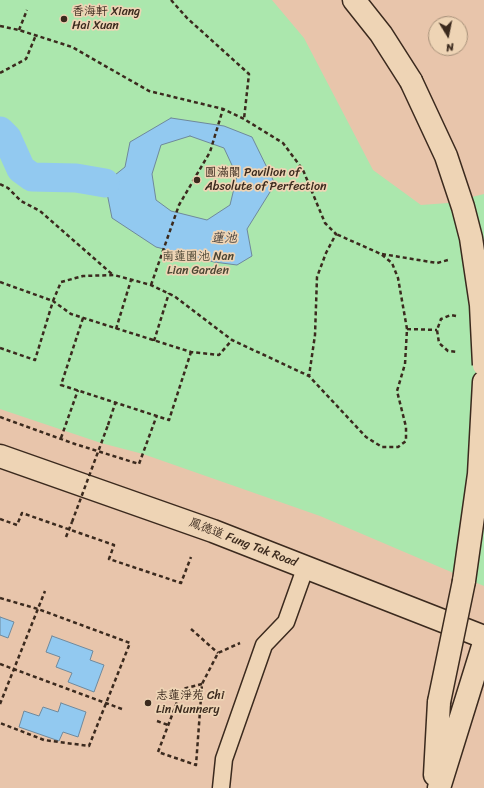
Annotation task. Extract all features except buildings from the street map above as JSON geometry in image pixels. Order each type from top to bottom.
[{"type":"main road","points":[[354,0],[381,34],[411,81],[446,156],[463,207],[471,238],[482,305],[484,365]]},
{"type":"main road","points":[[434,788],[439,702],[464,581],[474,510],[482,440],[484,382]]},
{"type":"main road","name":"鳳德道 Fung Tak Road","points":[[0,456],[213,531],[306,566],[484,637]]},
{"type":"main road","points":[[439,788],[484,643]]},
{"type":"lane","points":[[221,788],[224,759],[264,645],[286,622],[306,566]]},
{"type":"path","points":[[171,0],[187,18],[249,74],[244,119]]},
{"type":"path","points":[[19,30],[27,10]]},
{"type":"path","points":[[0,26],[19,30],[72,47],[149,91],[223,109],[244,119],[283,143],[303,170],[325,223],[336,234],[381,254],[437,263],[450,260]]},
{"type":"path","points":[[0,73],[26,60],[36,35]]},
{"type":"path","points":[[151,285],[178,205],[210,152],[223,109]]},
{"type":"path","points":[[0,184],[8,188],[21,201],[40,211],[114,276]]},
{"type":"path","points":[[309,376],[315,335],[317,277],[326,253],[336,234]]},
{"type":"path","points":[[0,348],[35,360],[53,300],[61,282],[83,276],[114,276],[131,280],[151,285],[169,293],[232,340],[309,376],[366,437],[382,447],[398,446],[406,441],[406,427],[397,391],[405,364],[407,329],[398,278],[392,263],[381,254]]},
{"type":"path","points":[[116,329],[131,280]]},
{"type":"path","points":[[0,282],[53,300],[71,314],[191,352],[219,355],[232,340]]},
{"type":"path","points":[[154,341],[169,293]]},
{"type":"path","points":[[83,318],[62,384],[169,420],[191,352]]},
{"type":"path","points":[[407,329],[437,330]]},
{"type":"path","points":[[61,438],[78,390]]},
{"type":"path","points":[[66,537],[116,401]]},
{"type":"path","points":[[0,417],[139,464],[157,415]]},
{"type":"path","points":[[0,519],[17,525],[22,513],[114,545],[110,559],[181,583],[191,557]]},
{"type":"path","points":[[0,704],[45,591]]},
{"type":"path","points":[[0,598],[38,609],[130,643],[89,746],[44,740],[0,724]]},
{"type":"path","points":[[192,629],[218,653]]},
{"type":"path","points":[[202,684],[182,689],[158,752],[196,765],[202,684],[218,653],[240,642],[264,645]]},
{"type":"path","points":[[0,664],[122,709]]},
{"type":"path","points":[[157,721],[168,725]]},
{"type":"green space","name":"南蓮園池 Nan Lian Garden","points":[[0,0],[272,0],[304,38],[373,170],[421,205],[448,203],[484,194],[484,586],[320,516],[143,454],[101,443],[0,409]]},
{"type":"water","name":"蓮池","points":[[171,118],[224,126],[252,137],[275,184],[247,229],[252,256],[237,265],[214,262],[156,247],[112,218],[105,183],[125,167],[130,142]],"holes":[[[190,136],[224,148],[237,176],[230,205],[207,220],[171,211],[156,200],[152,174],[161,145]]]},
{"type":"water","points":[[0,617],[14,622],[8,638],[0,635]]},
{"type":"water","points":[[52,636],[93,651],[90,660],[104,665],[94,692],[68,682],[72,673],[56,667],[60,657],[46,652]]},
{"type":"water","points":[[61,703],[86,712],[78,737],[63,732],[59,741],[19,727],[24,711],[39,716],[43,707],[58,712]]},
{"type":"waterway","points":[[0,131],[7,138],[21,169],[32,177],[76,178],[105,183]]},
{"type":"place","name":"香海軒 Xiang Hai Xuan","points":[[64,19]]},
{"type":"place","name":"圓滿閣 Pavilion of Absolute of Perfection","points":[[197,180]]},
{"type":"place","name":"志蓮淨苑 Chi Lin Nunnery","points":[[148,703]]}]
